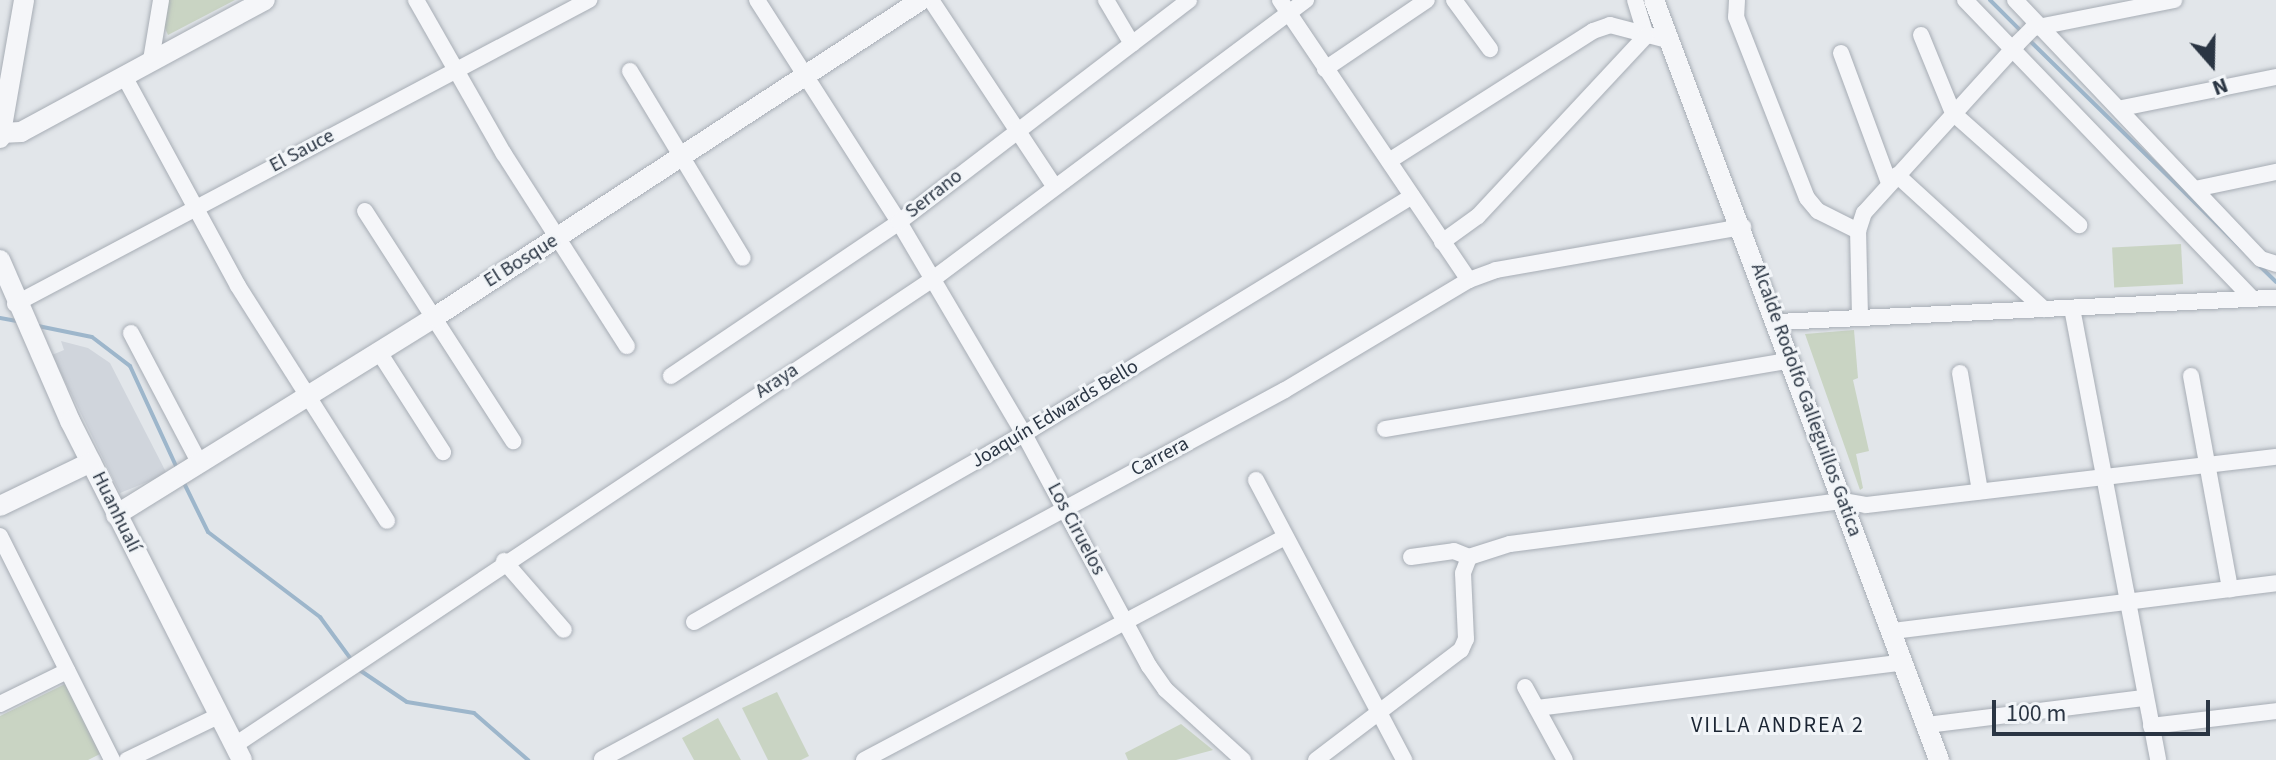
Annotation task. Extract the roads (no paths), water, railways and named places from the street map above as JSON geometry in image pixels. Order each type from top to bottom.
[{"type":"street","points":[[24,0],[5,79],[0,136],[21,132],[253,3]]},
{"type":"street","points":[[151,60],[161,0]]},
{"type":"street","points":[[416,0],[455,71],[627,346]]},
{"type":"street","name":"El Sauce","points":[[18,310],[195,209],[589,0]]},
{"type":"street","name":"Los Ciruelos","points":[[757,0],[933,279],[1066,508],[1125,621],[1166,690],[1243,760]]},
{"type":"street","name":"El Bosque","points":[[116,515],[435,317],[921,0]]},
{"type":"street","points":[[931,0],[1055,187]]},
{"type":"street","points":[[1106,0],[1132,44]]},
{"type":"street","name":"Serrano","points":[[671,376],[899,222],[1189,0]]},
{"type":"street","name":"Araya","points":[[238,752],[504,561],[933,279],[1284,7],[1306,0]]},
{"type":"street","points":[[1325,69],[1427,0]]},
{"type":"street","points":[[1454,0],[1490,49]]},
{"type":"street","points":[[1635,0],[1646,36]]},
{"type":"street","name":"Alcalde Rodolfo Galleguillos Gatica","points":[[1654,0],[1743,227],[1939,760]]},
{"type":"street","points":[[1737,0],[1736,17],[1807,198],[1818,211],[1858,231]]},
{"type":"street","points":[[1965,0],[2015,46],[2253,299]]},
{"type":"street","points":[[2015,0],[2038,28],[2122,108],[2261,259],[2276,264]]},
{"type":"street","points":[[1860,317],[1858,231],[1893,179],[2015,46],[2038,28],[2109,6],[2174,0]]},
{"type":"street","points":[[1284,7],[1469,280]]},
{"type":"street","points":[[1389,161],[1593,31],[1610,25],[1671,41]]},
{"type":"street","points":[[1921,35],[1953,113],[2079,225]]},
{"type":"street","points":[[1442,242],[1478,216],[1646,36]]},
{"type":"street","points":[[1841,53],[1893,179],[2044,309]]},
{"type":"street","points":[[630,71],[743,258]]},
{"type":"street","points":[[124,76],[195,209],[307,396],[387,521]]},
{"type":"street","points":[[2122,108],[2276,77]]},
{"type":"street","points":[[2195,189],[2276,172]]},
{"type":"street","name":"Joaquín Edwards Bello","points":[[694,622],[1024,434],[1412,196]]},
{"type":"street","points":[[365,211],[513,441]]},
{"type":"street","name":"Carrera","points":[[602,759],[1285,390],[1469,280],[1496,270],[1743,227]]},
{"type":"street","name":"Huanhualí","points":[[0,260],[32,341],[116,515],[238,752]]},
{"type":"street","points":[[1778,322],[2276,298]]},
{"type":"street","points":[[2072,308],[2158,760]]},
{"type":"street","points":[[131,333],[197,466]]},
{"type":"street","points":[[379,352],[443,452]]},
{"type":"street","points":[[1385,429],[1791,360]]},
{"type":"street","points":[[1960,373],[1980,491]]},
{"type":"street","points":[[2191,376],[2210,465],[2230,589]]},
{"type":"street","points":[[1411,557],[1454,551],[1469,557],[1510,544],[1843,501],[1866,505],[2276,457]]},
{"type":"street","points":[[0,506],[91,462]]},
{"type":"street","points":[[1256,480],[1404,760]]},
{"type":"street","points":[[0,536],[112,760]]},
{"type":"street","points":[[864,760],[1285,537]]},
{"type":"street","points":[[1316,760],[1461,650],[1466,639],[1463,573],[1469,557]]},
{"type":"street","points":[[504,561],[564,630]]},
{"type":"street","points":[[1893,631],[2276,583]]},
{"type":"street","points":[[1537,708],[1904,662]]},
{"type":"street","points":[[0,704],[67,671]]},
{"type":"street","points":[[1525,687],[1565,760]]},
{"type":"street","points":[[1927,725],[2145,698]]},
{"type":"street","points":[[2151,726],[2276,711]]},
{"type":"street","points":[[127,760],[220,715]]},
{"type":"waterway","points":[[1990,0],[2022,32]]},
{"type":"waterway","points":[[2028,39],[2276,282]]},
{"type":"waterway","points":[[0,318],[17,321]]},
{"type":"waterway","points":[[38,326],[92,337],[130,366],[177,468]]},
{"type":"waterway","points":[[182,479],[208,532],[320,617],[353,662]]},
{"type":"waterway","points":[[358,669],[407,702],[474,713],[528,760]]},
{"type":"district","name":"VILLA ANDREA 2","points":[[1778,726]]}]
